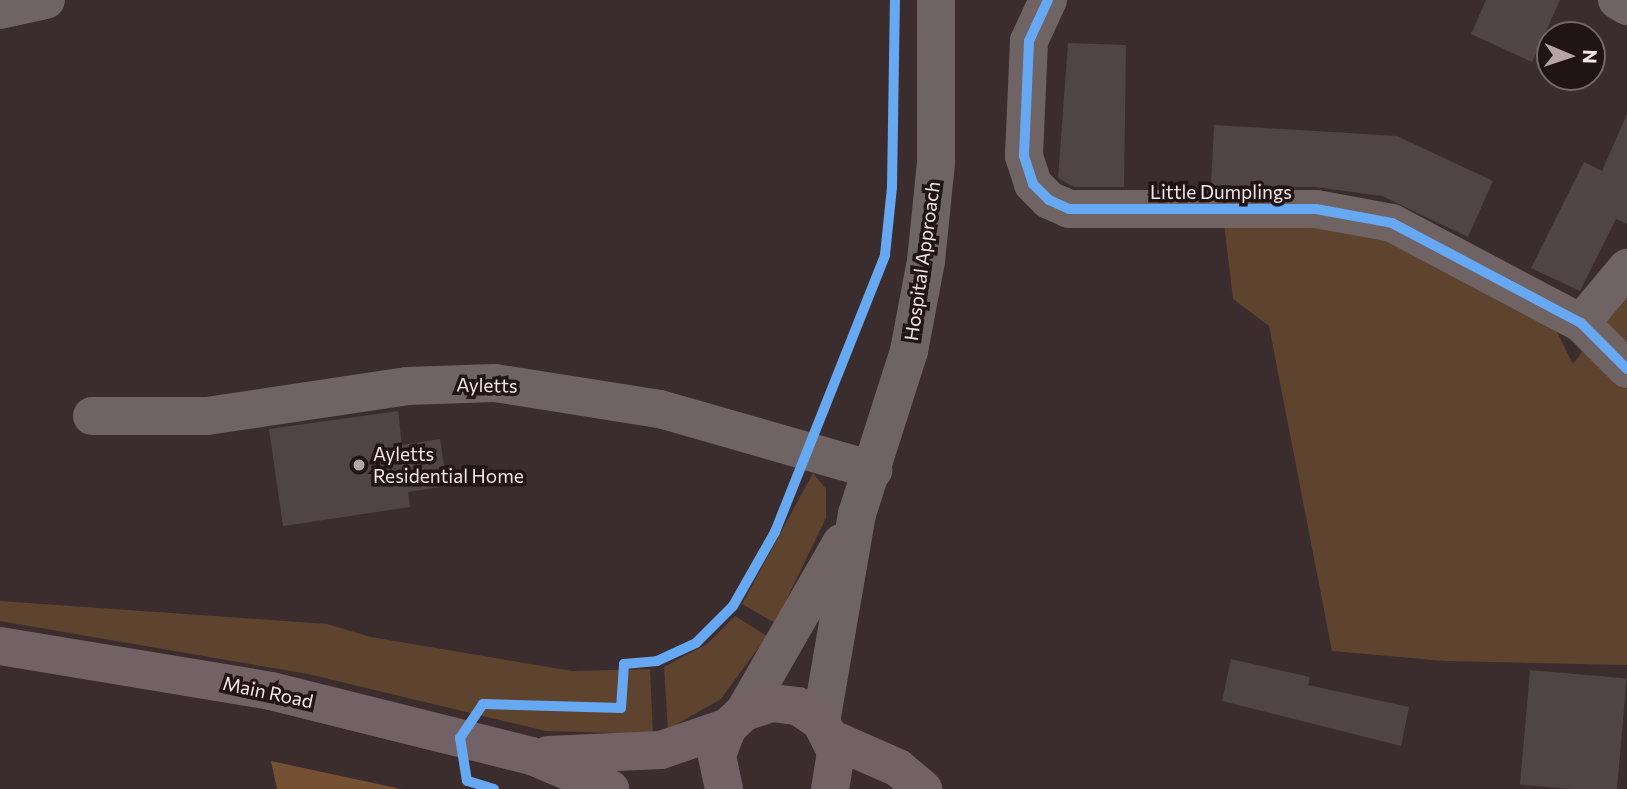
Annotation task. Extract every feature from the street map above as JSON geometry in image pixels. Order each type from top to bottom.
[{"type":"main road","name":"Main Road","points":[[0,646],[271,691],[532,756],[610,789]]},
{"type":"main road","name":"Main Road","points":[[532,756],[662,750],[736,719],[785,703],[826,730],[898,768],[922,789]]},
{"type":"main road","points":[[724,789],[717,755],[736,719]]},
{"type":"main road","points":[[826,730],[836,767],[830,789]]},
{"type":"street","points":[[0,10],[46,0]]},
{"type":"street","name":"Hospital Approach","points":[[736,719],[857,514],[909,351],[926,261],[936,163],[936,0]]},
{"type":"street","name":"Little Dumplings","points":[[1048,0],[1029,41],[1024,156],[1033,184],[1049,200],[1069,209],[1357,213],[1392,223],[1581,323],[1627,369]]},
{"type":"street","points":[[1617,0],[1627,6]]},
{"type":"street","points":[[1581,323],[1627,268]]},
{"type":"street","name":"Ayletts","points":[[92,416],[207,416],[407,386],[495,383],[660,409],[873,470]]},
{"type":"street","name":"Hospital Approach","points":[[826,730],[857,514]]},
{"type":"shaded area","points":[[1224,223],[1368,228],[1553,324],[1573,364],[1627,289],[1627,665],[1445,661],[1332,651],[1269,326],[1233,299]]},
{"type":"shaded area","points":[[813,473],[826,489],[826,518],[775,623],[742,604]]},
{"type":"shaded area","points":[[0,601],[327,624],[371,637],[572,671],[650,669],[653,734],[546,731],[308,674],[0,621]]},
{"type":"shaded area","points":[[735,616],[767,636],[721,699],[668,729],[664,667],[707,644]]},
{"type":"shaded area","points":[[271,761],[401,789],[277,789]]},
{"type":"building","points":[[1486,0],[1560,0],[1551,21],[1536,21],[1536,53],[1532,62],[1471,34]]},
{"type":"building","points":[[1068,43],[1126,45],[1124,187],[1074,187],[1058,178]]},
{"type":"building","points":[[1627,114],[1627,224],[1616,219],[1580,291],[1531,268],[1584,162],[1602,171]]},
{"type":"building","points":[[1214,125],[1397,136],[1493,181],[1468,237],[1382,196],[1316,187],[1211,187]]},
{"type":"building","name":"Ayletts Residential Home","points":[[398,411],[402,445],[440,439],[447,486],[408,492],[410,507],[283,526],[269,429]]},
{"type":"building","points":[[1231,659],[1310,677],[1308,685],[1409,707],[1401,746],[1222,701]]},
{"type":"building","points":[[1530,670],[1627,678],[1617,789],[1571,789],[1520,785]]},
{"type":"cycle path","points":[[494,789],[467,781],[460,738],[483,704],[621,708],[624,664],[657,661],[696,643],[733,606],[775,532],[885,255],[892,187],[895,0]]},
{"type":"cycle path","points":[[1048,0],[1029,41],[1024,156],[1033,184],[1049,200],[1069,209],[1316,209],[1392,223],[1581,323],[1627,369]]},
{"type":"place","name":"Ayletts Residential Home","points":[[359,465]]}]
